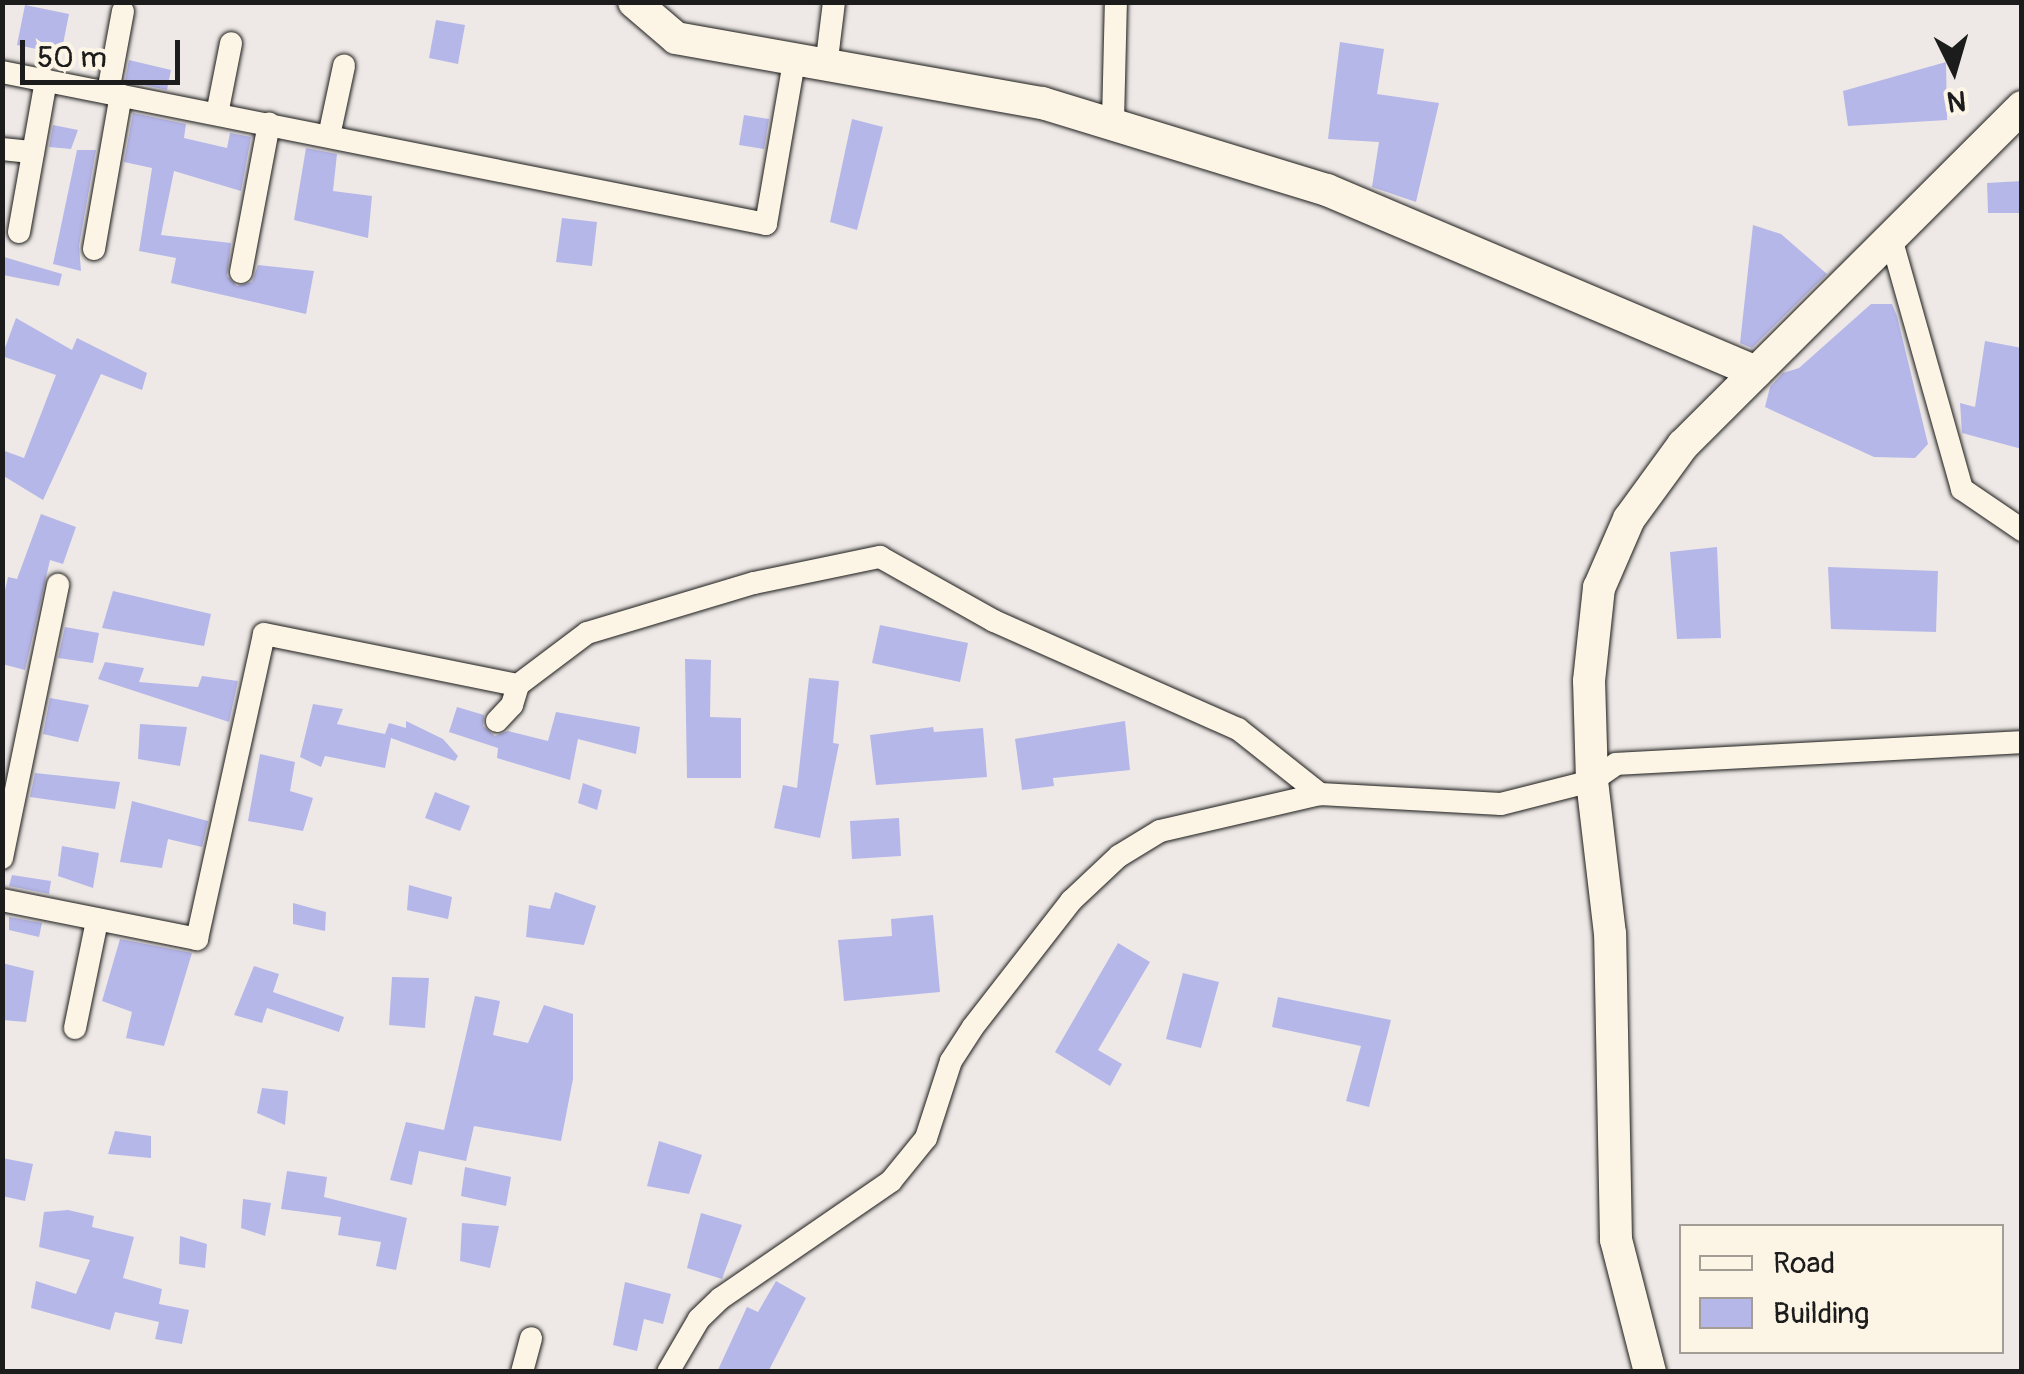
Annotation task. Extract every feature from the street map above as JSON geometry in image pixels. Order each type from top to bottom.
[{"type":"main road","points":[[634,2],[676,38],[1113,121],[1327,190],[1756,372]]},
{"type":"main road","points":[[1650,1372],[1616,1240],[1610,934],[1592,781],[1590,681],[1599,588],[1613,552],[1683,445],[2022,107]]},
{"type":"street","points":[[2,72],[766,224],[810,65],[834,2]]},
{"type":"street","points":[[1113,121],[1116,2]]},
{"type":"street","points":[[94,250],[124,11]]},
{"type":"street","points":[[217,114],[231,42]]},
{"type":"street","points":[[329,136],[344,66]]},
{"type":"street","points":[[18,232],[46,80]]},
{"type":"street","points":[[241,272],[269,124]]},
{"type":"street","points":[[2,150],[33,152]]},
{"type":"street","points":[[1891,238],[1962,489],[2022,530]]},
{"type":"street","points":[[497,722],[512,706],[518,685],[586,633],[754,582],[880,557],[994,622],[1238,729],[1320,794]]},
{"type":"street","points":[[2,858],[58,585]]},
{"type":"street","points":[[2,900],[198,939],[264,634],[518,685]]},
{"type":"street","points":[[668,1372],[699,1319],[721,1298],[891,1181],[926,1138],[951,1061],[973,1026],[1070,901],[1119,856],[1160,832],[1320,794],[1500,804],[1592,781],[1616,764],[2022,742]]},
{"type":"street","points":[[75,1028],[97,920]]},
{"type":"street","points":[[522,1372],[531,1338]]},
{"type":"building","points":[[25,5],[69,14],[61,54],[17,45]]},
{"type":"building","points":[[436,20],[465,25],[458,64],[429,58]]},
{"type":"building","points":[[1340,42],[1384,49],[1377,94],[1439,103],[1416,202],[1372,187],[1379,142],[1328,139]]},
{"type":"building","points":[[129,60],[171,70],[167,90],[125,81]]},
{"type":"building","points":[[1946,62],[1947,120],[1848,126],[1843,91]]},
{"type":"building","points":[[133,113],[186,124],[184,138],[227,148],[230,133],[251,137],[241,191],[174,171],[161,235],[231,243],[227,276],[237,286],[252,282],[258,265],[314,271],[306,314],[171,283],[176,258],[139,251],[152,168],[124,162]]},
{"type":"building","points":[[744,115],[769,119],[764,149],[739,145]]},
{"type":"building","points":[[852,119],[883,127],[857,230],[830,222]]},
{"type":"building","points":[[53,125],[78,130],[71,149],[49,147]]},
{"type":"building","points":[[306,148],[337,154],[333,191],[372,196],[368,238],[294,220]]},
{"type":"building","points":[[77,150],[96,150],[79,246],[81,271],[53,264]]},
{"type":"building","points":[[2022,181],[2022,213],[1988,213],[1987,183]]},
{"type":"building","points":[[562,218],[597,222],[592,266],[556,262]]},
{"type":"building","points":[[1753,225],[1781,234],[1827,274],[1752,348],[1740,343]]},
{"type":"building","points":[[4,257],[62,274],[59,286],[3,275]]},
{"type":"building","points":[[1871,304],[1892,304],[1897,316],[1928,444],[1915,458],[1874,457],[1765,407],[1770,387],[1783,373],[1799,368]]},
{"type":"building","points":[[16,318],[72,350],[77,338],[147,373],[142,390],[101,374],[43,500],[2,475],[2,450],[24,458],[56,375],[2,356]]},
{"type":"building","points":[[1985,341],[2022,348],[2022,449],[1962,433],[1960,403],[1975,407]]},
{"type":"building","points":[[41,514],[76,527],[63,564],[50,560],[25,670],[2,664],[2,604],[8,577],[17,579]]},
{"type":"building","points":[[1717,547],[1721,638],[1677,639],[1670,552]]},
{"type":"building","points":[[1828,567],[1938,571],[1936,632],[1831,629]]},
{"type":"building","points":[[113,591],[211,614],[204,646],[102,628]]},
{"type":"building","points":[[880,625],[968,643],[960,682],[872,663]]},
{"type":"building","points":[[65,627],[99,633],[93,663],[58,658]]},
{"type":"building","points":[[685,659],[711,660],[710,717],[741,718],[741,778],[687,778]]},
{"type":"building","points":[[105,662],[144,668],[139,682],[198,687],[202,676],[238,681],[229,722],[98,679]]},
{"type":"building","points":[[809,678],[839,681],[833,743],[839,744],[820,838],[774,828],[783,785],[797,788]]},
{"type":"building","points":[[50,698],[89,705],[78,742],[43,734]]},
{"type":"building","points":[[313,704],[343,709],[337,724],[385,734],[389,723],[406,728],[406,721],[443,739],[458,756],[455,761],[391,738],[385,768],[325,756],[321,767],[300,757]]},
{"type":"building","points":[[457,707],[484,715],[483,726],[495,736],[508,731],[548,741],[556,712],[640,727],[636,754],[578,739],[570,780],[497,758],[498,748],[449,732]]},
{"type":"building","points":[[1125,721],[1130,770],[1053,778],[1054,786],[1022,790],[1015,739]]},
{"type":"building","points":[[140,724],[187,727],[180,766],[138,759]]},
{"type":"building","points":[[933,727],[934,732],[983,728],[987,777],[876,785],[870,735]]},
{"type":"building","points":[[260,754],[295,762],[290,791],[313,798],[303,831],[248,821]]},
{"type":"building","points":[[35,773],[120,782],[115,809],[30,797]]},
{"type":"building","points":[[583,783],[602,790],[597,810],[578,803]]},
{"type":"building","points":[[435,792],[470,806],[460,831],[425,818]]},
{"type":"building","points":[[132,801],[208,821],[202,847],[168,839],[162,868],[120,862]]},
{"type":"building","points":[[899,818],[901,856],[852,859],[850,821]]},
{"type":"building","points":[[62,846],[99,853],[93,888],[58,876]]},
{"type":"building","points":[[12,875],[51,881],[49,894],[9,886]]},
{"type":"building","points":[[409,885],[452,897],[448,919],[407,910]]},
{"type":"building","points":[[555,892],[596,906],[584,945],[526,937],[529,905],[550,909]]},
{"type":"building","points":[[293,903],[326,912],[325,931],[293,924]]},
{"type":"building","points":[[933,915],[940,992],[844,1001],[838,940],[892,936],[891,919]]},
{"type":"building","points":[[9,917],[42,923],[39,937],[9,930]]},
{"type":"building","points":[[120,939],[192,953],[164,1046],[126,1038],[132,1012],[102,1001]]},
{"type":"building","points":[[1118,943],[1150,962],[1098,1050],[1122,1064],[1110,1086],[1055,1052]]},
{"type":"building","points":[[2,963],[34,971],[26,1022],[2,1020]]},
{"type":"building","points":[[254,966],[279,974],[273,992],[344,1017],[339,1032],[267,1008],[262,1023],[234,1015]]},
{"type":"building","points":[[1183,973],[1219,982],[1201,1048],[1166,1039]]},
{"type":"building","points":[[392,977],[429,978],[425,1028],[389,1025]]},
{"type":"building","points":[[475,996],[500,1001],[493,1035],[528,1043],[544,1005],[573,1014],[573,1079],[561,1141],[474,1126],[466,1161],[419,1151],[412,1185],[390,1180],[406,1122],[444,1130]]},
{"type":"building","points":[[1278,997],[1391,1020],[1369,1107],[1346,1101],[1361,1046],[1272,1027]]},
{"type":"building","points":[[262,1088],[288,1091],[285,1125],[257,1113]]},
{"type":"building","points":[[115,1131],[151,1136],[151,1158],[108,1154]]},
{"type":"building","points":[[659,1141],[702,1155],[689,1194],[647,1186]]},
{"type":"building","points":[[2,1158],[33,1164],[25,1201],[2,1196]]},
{"type":"building","points":[[465,1167],[511,1177],[506,1206],[461,1196]]},
{"type":"building","points":[[287,1171],[327,1177],[324,1197],[407,1218],[396,1270],[376,1266],[381,1242],[338,1235],[341,1217],[281,1209]]},
{"type":"building","points":[[243,1199],[271,1203],[265,1236],[241,1228]]},
{"type":"building","points":[[68,1210],[94,1216],[92,1227],[134,1237],[123,1278],[162,1289],[159,1304],[189,1310],[182,1344],[155,1339],[159,1322],[115,1312],[110,1330],[31,1308],[36,1281],[76,1294],[90,1260],[39,1247],[44,1212]]},
{"type":"building","points":[[701,1213],[742,1225],[722,1279],[687,1268]]},
{"type":"building","points":[[462,1223],[499,1226],[490,1268],[460,1261]]},
{"type":"building","points":[[180,1236],[207,1244],[205,1268],[179,1264]]},
{"type":"building","points":[[776,1281],[806,1298],[768,1372],[717,1372],[747,1307],[758,1312]]},
{"type":"building","points":[[625,1282],[671,1294],[663,1324],[644,1319],[637,1351],[613,1345]]}]
